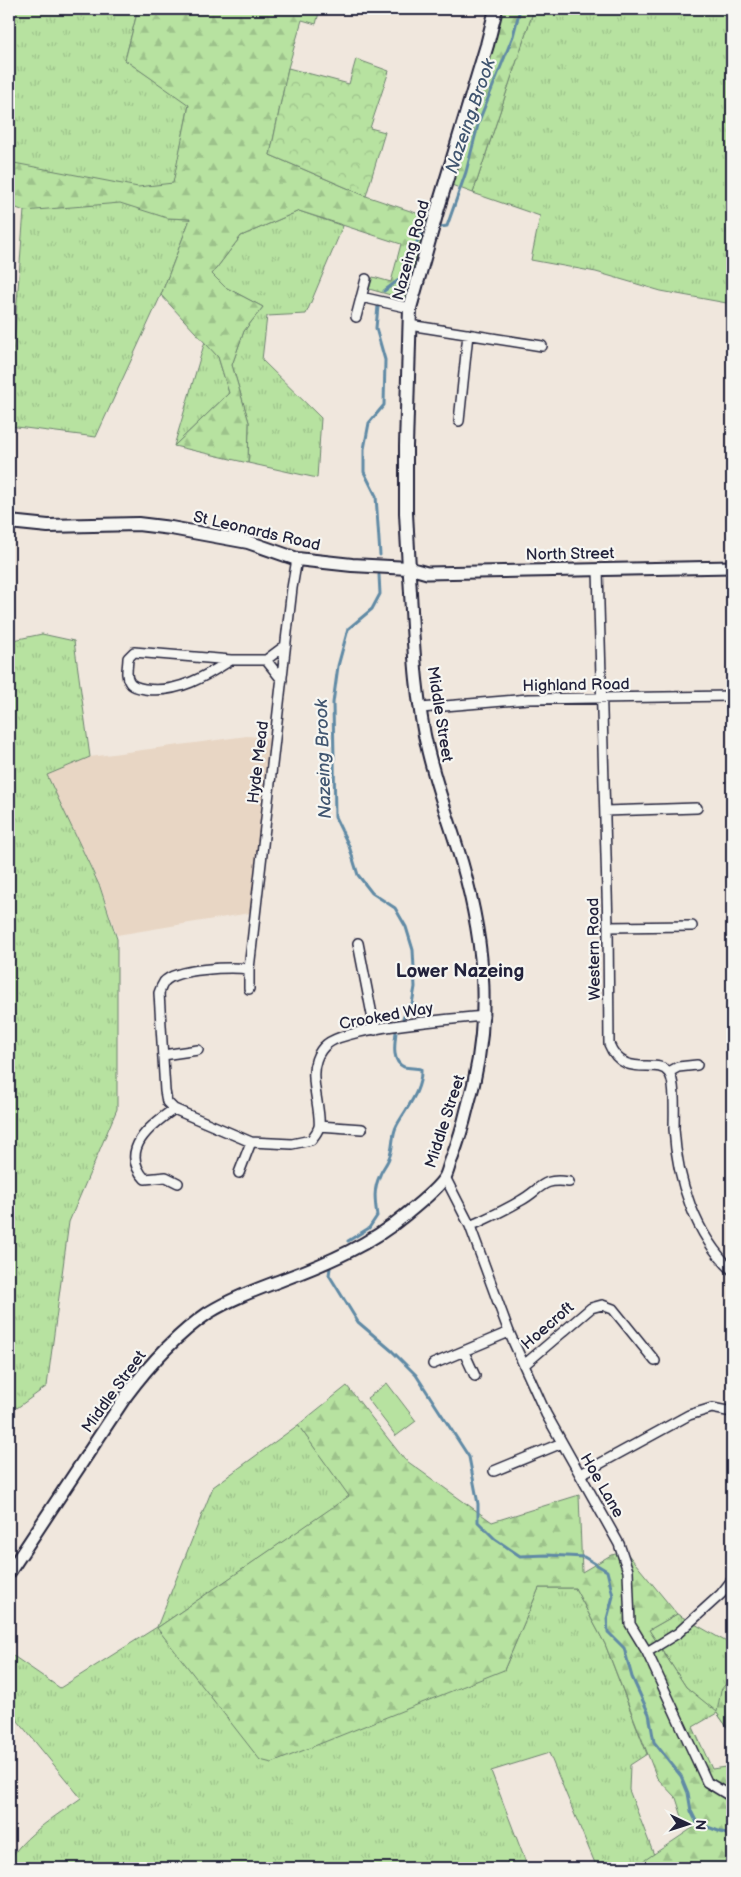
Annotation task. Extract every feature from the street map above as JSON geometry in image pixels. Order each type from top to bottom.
[{"type":"main road","name":"Nazeing Road","points":[[410,568],[406,456],[410,308],[482,64],[496,9]]},
{"type":"main road","name":"St Leonards Road","points":[[9,522],[48,526],[138,524],[172,528],[248,542],[297,559],[352,565],[410,568]]},
{"type":"street","points":[[356,317],[366,279]]},
{"type":"street","points":[[361,297],[410,308]]},
{"type":"street","points":[[409,325],[542,346]]},
{"type":"street","points":[[459,421],[468,334]]},
{"type":"street","name":"Hyde Mead","points":[[249,989],[249,969],[297,559]]},
{"type":"street","name":"North Street","points":[[410,568],[427,573],[732,567]]},
{"type":"street","name":"Middle Street","points":[[9,1573],[126,1396],[147,1369],[170,1345],[208,1314],[368,1241],[403,1218],[444,1178],[460,1137],[479,1060],[484,1016],[483,970],[478,934],[461,861],[427,749],[414,645],[410,568]]},
{"type":"street","name":"Western Road","points":[[598,569],[608,927],[609,1044],[614,1055],[622,1062],[637,1066],[661,1068],[669,1072]]},
{"type":"street","points":[[231,660],[191,683],[163,690],[135,687],[129,682],[127,674],[128,658],[134,652],[231,660],[266,660],[286,645]]},
{"type":"street","points":[[266,660],[282,680]]},
{"type":"street","name":"Highland Road","points":[[421,708],[528,699],[732,696]]},
{"type":"street","points":[[605,811],[698,808]]},
{"type":"street","points":[[608,927],[692,926]]},
{"type":"street","points":[[358,943],[375,1030]]},
{"type":"street","points":[[249,969],[212,968],[174,976],[164,982],[159,993],[165,1091],[168,1102],[174,1109],[251,1142],[292,1144],[311,1140],[319,1126],[362,1129]]},
{"type":"street","name":"Crooked Way","points":[[319,1126],[314,1064],[326,1044],[336,1038],[375,1030],[484,1016]]},
{"type":"street","points":[[163,1055],[198,1050]]},
{"type":"street","points":[[697,1065],[678,1066],[669,1072],[673,1080],[674,1132],[677,1152],[681,1173],[698,1221],[710,1244],[732,1270]]},
{"type":"street","points":[[174,1109],[150,1127],[139,1141],[135,1158],[138,1172],[145,1179],[166,1177],[178,1183]]},
{"type":"street","points":[[239,1173],[251,1142]]},
{"type":"street","name":"Hoe Lane","points":[[444,1178],[470,1226],[509,1332],[524,1365],[562,1443],[619,1544],[628,1571],[630,1624],[647,1652],[707,1782],[732,1799]]},
{"type":"street","points":[[470,1226],[522,1201],[540,1185],[556,1180],[569,1182]]},
{"type":"street","name":"Hoecroft","points":[[524,1365],[591,1308],[602,1305],[613,1309],[655,1361]]},
{"type":"street","points":[[433,1364],[509,1332]]},
{"type":"street","points":[[464,1352],[475,1376]]},
{"type":"street","points":[[581,1474],[689,1415],[712,1408],[732,1412]]},
{"type":"street","points":[[494,1471],[562,1443]]},
{"type":"street","points":[[647,1652],[678,1633],[721,1594],[732,1580]]},
{"type":"shaded area","points":[[247,736],[269,738],[250,913],[117,935],[99,883],[46,775],[90,757]]},
{"type":"green space","points":[[9,9],[138,9],[125,60],[189,104],[167,218],[190,219],[161,295],[96,437],[9,426],[26,184],[9,178]]},
{"type":"green space","points":[[138,9],[320,9],[316,24],[302,20],[288,68],[270,155],[366,196],[431,218],[405,299],[369,289],[373,277],[391,282],[401,244],[299,211],[241,236],[212,274],[225,287],[263,307],[244,331],[232,365],[249,422],[248,463],[174,446],[229,393],[218,357],[161,295],[190,219],[167,218],[120,203],[24,211],[9,205],[9,162],[138,187],[173,183],[189,105],[125,60]]},
{"type":"green space","points":[[490,9],[534,9],[473,193],[441,181],[468,97]]},
{"type":"green space","points":[[534,9],[732,9],[732,304],[661,291],[596,272],[531,260],[540,216],[473,193]]},
{"type":"green space","points":[[356,59],[389,71],[370,128],[385,132],[366,196],[270,155],[288,68],[349,84]]},
{"type":"green space","points":[[299,211],[343,226],[306,314],[267,316],[262,360],[321,418],[317,478],[248,463],[249,422],[232,365],[244,331],[263,307],[225,287],[212,274],[241,236]]},
{"type":"green space","points":[[205,341],[218,357],[229,393],[174,446]]},
{"type":"green space","points":[[42,634],[74,641],[90,757],[47,775],[100,887],[117,939],[117,1109],[69,1222],[47,1386],[17,1408],[9,1400],[9,641]]},
{"type":"green space","points":[[387,1383],[416,1421],[396,1436],[367,1398]]},
{"type":"green space","points":[[347,1386],[404,1459],[492,1522],[579,1495],[582,1572],[611,1555],[626,1552],[677,1614],[649,1630],[686,1687],[717,1712],[721,1690],[732,1676],[732,1734],[717,1713],[693,1727],[712,1769],[732,1766],[732,1868],[633,1868],[694,1827],[684,1823],[676,1798],[657,1778],[605,1644],[575,1588],[539,1588],[504,1670],[272,1763],[260,1760],[157,1628],[349,1496],[298,1425]]},
{"type":"green space","points":[[298,1425],[350,1496],[157,1628],[504,1670],[539,1588],[575,1588],[605,1644],[647,1754],[630,1765],[629,1790],[654,1855],[633,1868],[597,1868],[549,1753],[491,1771],[528,1868],[9,1868],[11,1859],[27,1839],[81,1798],[9,1710],[9,1653],[60,1688],[157,1627],[213,1487]]},
{"type":"green space","points":[[677,1614],[732,1645],[732,1734],[717,1713],[686,1687],[649,1630]]},
{"type":"waterway","name":"Nazeing Brook","points":[[441,227],[447,226],[466,172],[479,121],[513,36],[520,9]]},
{"type":"waterway","name":"Nazeing Brook","points":[[384,291],[400,279],[423,231]]},
{"type":"waterway","name":"Nazeing Brook","points":[[378,306],[376,328],[385,360],[384,405],[369,423],[364,449],[364,472],[376,496],[380,555]]},
{"type":"waterway","name":"Nazeing Brook","points":[[379,575],[380,594],[372,609],[348,629],[338,666],[333,703],[335,817],[349,846],[358,875],[372,893],[395,908],[406,927],[413,950],[415,987],[412,1004],[403,1018]]},
{"type":"waterway","name":"Nazeing Brook","points":[[348,1241],[369,1228],[377,1216],[376,1185],[391,1154],[395,1129],[413,1098],[421,1077],[421,1069],[404,1067],[397,1061],[395,1056],[396,1032]]},
{"type":"waterway","name":"Nazeing Brook","points":[[330,1268],[329,1275],[358,1322],[392,1351],[416,1375],[469,1457],[478,1504],[478,1522],[495,1539],[520,1556],[584,1557],[607,1571],[613,1596],[607,1619],[608,1632],[624,1648],[632,1677],[649,1714],[654,1742],[681,1776],[688,1793],[691,1811],[697,1823],[732,1836]]},
{"type":"district","name":"Lower Nazeing","points":[[460,970]]}]
